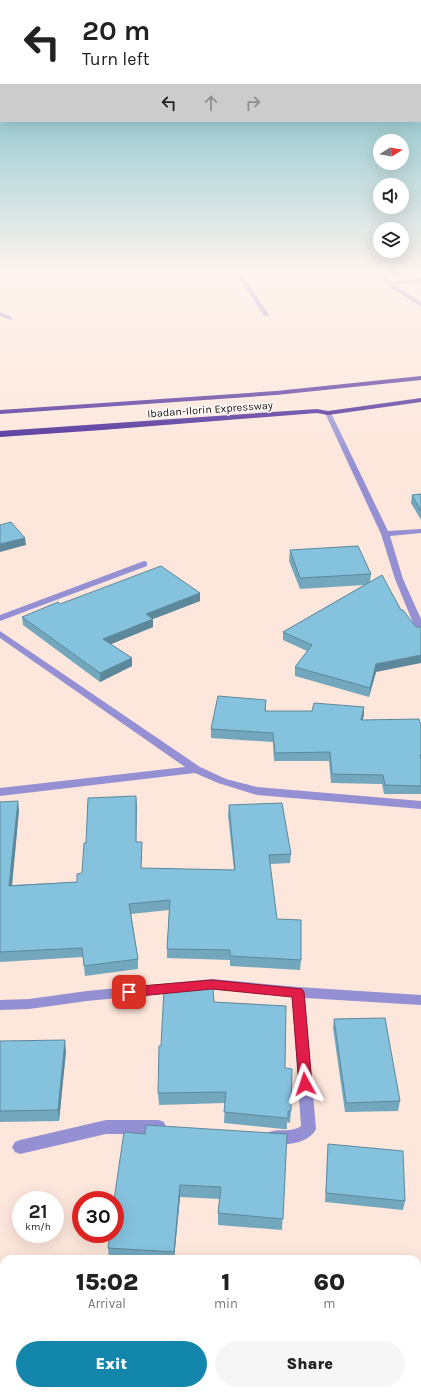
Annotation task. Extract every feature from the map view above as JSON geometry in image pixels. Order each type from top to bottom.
[{"type":"highway","name":"Ibadan-Ilorin Expressway","points":[[0,412],[276,393],[421,378]]},
{"type":"highway","name":"Ibadan-Ilorin Expressway","points":[[0,434],[118,427],[317,411],[328,413],[421,400]]},
{"type":"street","points":[[328,413],[385,534],[399,579],[421,630]]},
{"type":"street","points":[[385,534],[421,531]]},
{"type":"street","points":[[0,618],[144,564]]},
{"type":"street","points":[[0,634],[196,769],[222,781],[257,791],[421,805]]},
{"type":"street","points":[[0,792],[196,769]]},
{"type":"street","points":[[0,1005],[29,1004],[87,996],[212,984],[298,992],[421,1000]]},
{"type":"street","points":[[259,1135],[283,1138],[299,1136],[309,1129],[298,992]]},
{"type":"street","points":[[20,1147],[106,1127],[173,1128]]},
{"type":"building","points":[[421,494],[421,511],[412,495]]},
{"type":"building","points":[[11,522],[25,538],[0,544],[0,525]]},
{"type":"building","points":[[358,546],[371,574],[300,578],[290,550]]},
{"type":"building","points":[[161,566],[200,593],[146,614],[153,619],[103,639],[132,658],[100,673],[22,617],[58,602],[60,604]]},
{"type":"building","points":[[382,575],[401,610],[403,610],[416,627],[421,627],[421,655],[376,664],[370,688],[295,667],[312,645],[283,632]]},
{"type":"building","points":[[218,696],[266,700],[265,711],[312,711],[314,703],[364,707],[361,720],[419,719],[421,723],[421,786],[385,785],[383,775],[332,774],[330,752],[275,753],[273,733],[211,729]]},
{"type":"building","points":[[136,796],[136,842],[142,842],[141,868],[235,870],[229,805],[282,803],[291,854],[269,855],[277,919],[301,920],[301,960],[230,956],[230,950],[167,949],[170,900],[129,904],[138,959],[84,966],[82,948],[0,952],[0,802],[18,801],[9,886],[77,882],[77,874],[82,873],[84,843],[86,843],[88,798]]},
{"type":"building","points":[[213,988],[214,1002],[286,1006],[285,1068],[292,1069],[291,1111],[288,1111],[288,1118],[224,1112],[226,1092],[158,1093],[159,1046],[161,1046],[164,989]]},
{"type":"building","points":[[385,1018],[400,1101],[346,1103],[334,1019]]},
{"type":"building","points":[[65,1040],[58,1110],[0,1111],[0,1041]]},
{"type":"building","points":[[146,1125],[287,1134],[283,1219],[218,1213],[221,1187],[180,1185],[174,1252],[108,1248],[109,1243],[124,1243],[124,1191],[115,1191],[124,1132],[145,1134]]},
{"type":"building","points":[[328,1144],[403,1151],[405,1201],[326,1193]]},
{"type":"route","points":[[129,992],[212,984],[298,992],[305,1084]]}]
